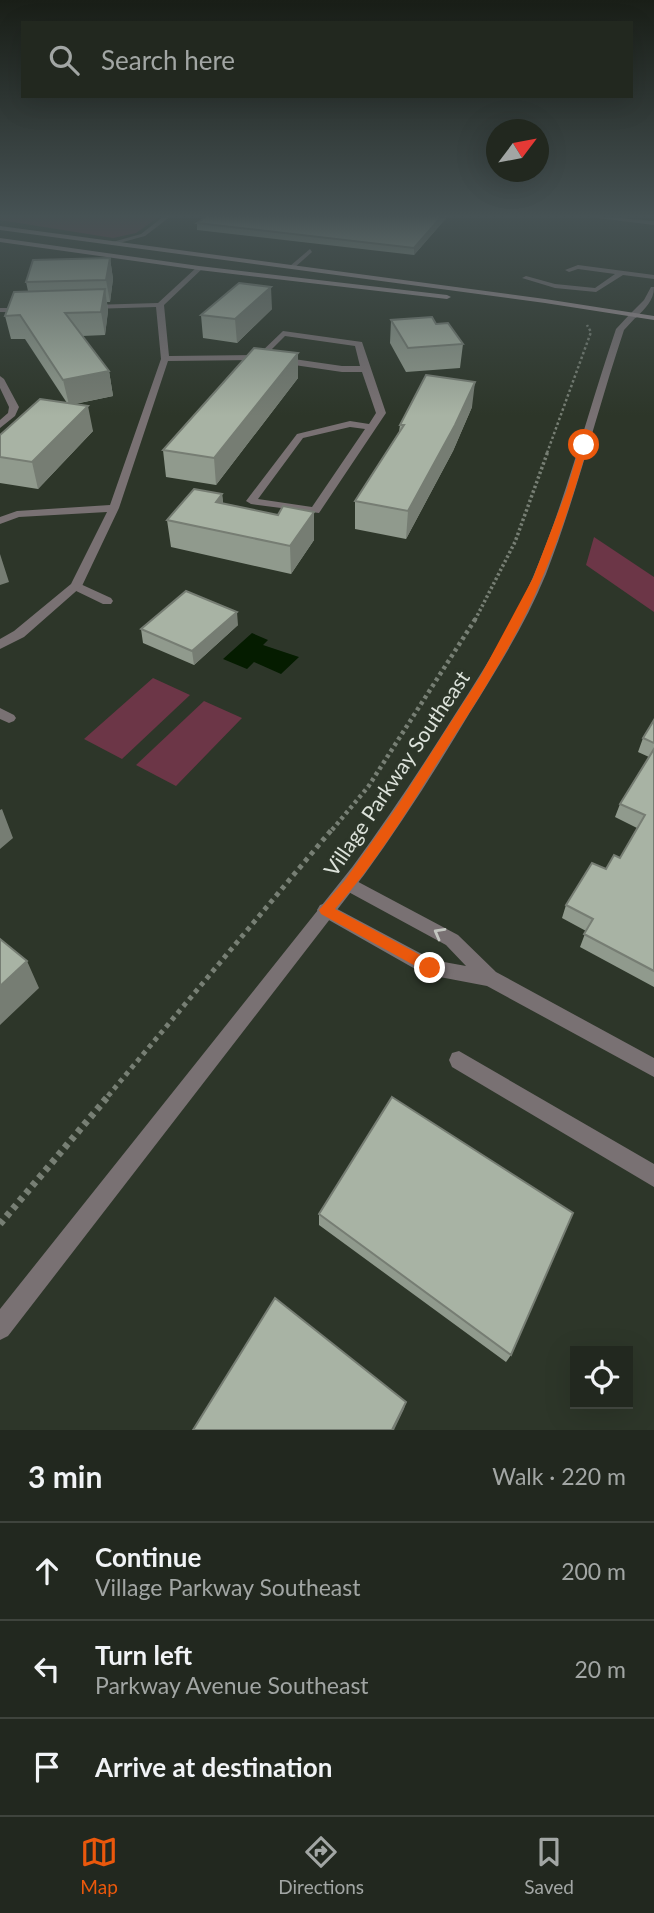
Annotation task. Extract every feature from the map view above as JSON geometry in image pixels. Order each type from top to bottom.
[{"type":"main road","points":[[332,283],[654,318]]},
{"type":"main road","points":[[409,283],[633,316]]},
{"type":"street","points":[[80,308],[160,305],[183,283]]},
{"type":"street","points":[[549,283],[555,286],[596,290],[607,283]]},
{"type":"street","points":[[545,301],[555,286]]},
{"type":"street","name":"Village Parkway Southeast","points":[[0,1328],[349,884],[402,808],[486,676],[538,578],[570,492],[620,329],[647,302],[654,289]]},
{"type":"street","points":[[0,645],[19,634],[76,586],[114,508],[165,359],[160,305]]},
{"type":"street","points":[[0,310],[40,309]]},
{"type":"street","points":[[260,357],[283,333],[359,344],[381,413],[315,512],[251,501],[300,436],[351,424],[371,427]]},
{"type":"street","points":[[165,359],[260,357],[342,369],[365,369]]},
{"type":"street","points":[[0,379],[15,407],[12,414],[0,425]]},
{"type":"street","points":[[0,521],[17,514],[114,508]]},
{"type":"street","points":[[76,586],[107,601]]},
{"type":"street","points":[[349,884],[452,940],[490,978],[654,1068]]},
{"type":"street","points":[[326,910],[430,968],[490,978]]},
{"type":"street","points":[[459,1060],[654,1176]]},
{"type":"path","points":[[0,1224],[368,787],[468,633],[516,542],[591,332],[584,321]]},
{"type":"shaded area","points":[[594,537],[654,577],[654,612],[586,565]]},
{"type":"shaded area","points":[[252,633],[268,640],[263,645],[299,657],[281,674],[254,662],[247,669],[223,659]]},
{"type":"shaded area","points":[[153,678],[190,695],[122,759],[84,739]]},
{"type":"shaded area","points":[[204,701],[242,718],[176,786],[136,765]]},
{"type":"building","points":[[239,283],[271,287],[235,319],[201,315]]},
{"type":"building","points":[[105,289],[101,312],[65,313],[109,371],[63,380],[20,315],[5,316],[14,292]]},
{"type":"building","points":[[432,317],[436,324],[448,323],[463,344],[408,348],[391,320]]},
{"type":"building","points":[[254,348],[298,353],[214,458],[163,450]]},
{"type":"building","points":[[426,375],[475,382],[408,511],[355,501],[404,425],[400,425]]},
{"type":"building","points":[[40,399],[88,406],[32,462],[0,457],[0,435]]},
{"type":"building","points":[[194,489],[222,494],[216,502],[278,515],[283,506],[314,512],[290,546],[167,520]]},
{"type":"building","points":[[186,591],[237,612],[192,651],[141,629]]},
{"type":"building","points":[[654,720],[654,743],[643,738]]},
{"type":"building","points":[[654,749],[654,971],[584,934],[593,919],[566,905],[592,863],[606,869],[614,855],[620,858],[645,815],[620,804]]},
{"type":"building","points":[[0,939],[27,961],[0,986]]},
{"type":"building","points":[[392,1097],[573,1213],[511,1355],[319,1214]]},
{"type":"building","points":[[275,1298],[406,1402],[392,1430],[193,1430]]},
{"type":"route","points":[[430,968],[326,910],[349,884],[402,808],[486,676],[538,578],[570,492],[584,445]]}]
